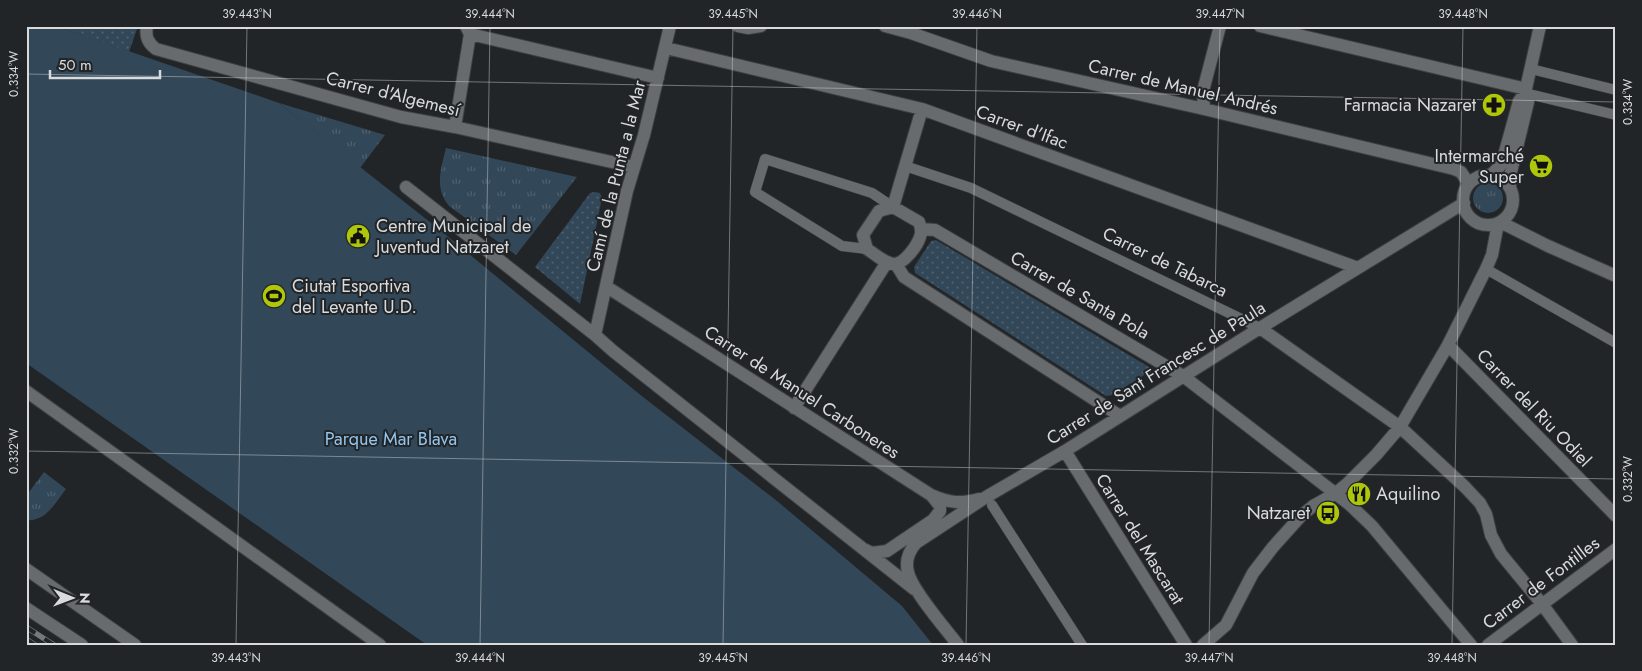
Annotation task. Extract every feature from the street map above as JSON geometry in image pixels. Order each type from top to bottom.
[{"type":"street","name":"Carrer d'Algemesí","points":[[147,26],[148,43],[156,50],[382,112],[634,167]]},
{"type":"street","name":"Camí de la Punta a la Mar","points":[[595,335],[607,287],[626,191],[666,48],[670,26]]},
{"type":"street","points":[[738,26],[748,28],[760,26]]},
{"type":"street","name":"Carrer de Manuel Andrés","points":[[886,26],[991,61],[1204,109],[1454,169],[1461,172],[1469,184]]},
{"type":"street","points":[[1204,109],[1203,91],[1220,26]]},
{"type":"street","points":[[1260,26],[1616,115]]},
{"type":"street","points":[[1510,186],[1510,176],[1528,102],[1526,91],[1540,26]]},
{"type":"street","points":[[455,127],[468,30],[658,78]]},
{"type":"street","name":"Carrer d'Ifac","points":[[666,48],[922,109],[1358,268]]},
{"type":"street","points":[[1531,69],[1616,90]]},
{"type":"street","points":[[1492,174],[1500,166],[1503,159],[1518,101],[1526,91]]},
{"type":"street","points":[[892,207],[922,109]]},
{"type":"street","points":[[794,408],[892,263],[905,260],[920,237],[921,229],[919,222],[872,193],[765,159],[755,192],[842,246],[867,249],[892,263],[904,277],[1120,416]]},
{"type":"street","name":"Carrer de Tabarca","points":[[905,166],[971,188],[1260,328],[1400,427],[1465,487],[1480,503],[1486,514],[1496,544],[1542,604]]},
{"type":"street","points":[[1492,174],[1510,186],[1513,192],[1513,204],[1510,212],[1499,222],[1492,225],[1478,223],[1466,212],[1464,203],[1465,190],[1469,184],[1475,178],[1492,174]]},
{"type":"street","points":[[406,187],[920,594],[958,645]]},
{"type":"street","name":"Carrer de Sant Francesc de Paula","points":[[920,594],[908,572],[908,560],[911,550],[916,543],[973,507],[989,501],[1183,376],[1464,203]]},
{"type":"street","points":[[867,249],[863,235],[879,211],[892,207]]},
{"type":"street","points":[[1499,222],[1616,276]]},
{"type":"street","points":[[1203,645],[1226,625],[1252,574],[1300,517],[1313,506],[1336,494],[1376,455],[1400,427],[1448,345],[1486,269],[1492,255],[1499,222]]},
{"type":"street","name":"Carrer de Santa Pola","points":[[921,229],[935,230],[1183,376],[1336,494],[1372,526],[1471,645]]},
{"type":"street","points":[[1486,269],[1616,343]]},
{"type":"street","name":"Carrer de Manuel Carboneres","points":[[607,287],[931,495],[957,503],[989,501]]},
{"type":"street","name":"Carrer del Riu Odiel","points":[[1448,345],[1616,516]]},
{"type":"street","points":[[26,391],[380,645]]},
{"type":"street","name":"Carrer del Mascarat","points":[[1065,451],[1186,645]]},
{"type":"street","points":[[862,548],[872,554],[887,551],[934,520],[938,515],[940,506],[931,495]]},
{"type":"street","points":[[989,501],[1082,645]]},
{"type":"street","name":"Carrer de Fontilles","points":[[1488,645],[1616,549]]},
{"type":"street","points":[[26,569],[135,645]]},
{"type":"street","points":[[1542,604],[1572,645]]},
{"type":"street","points":[[26,608],[82,645]]},
{"type":"green space","name":"Ciutat Esportiva del Levante U.D.","points":[[26,26],[56,26],[279,103],[440,230],[638,393],[777,501],[902,606],[933,645],[427,645],[26,363]]},
{"type":"green space","points":[[56,26],[138,26],[129,52]]},
{"type":"green space","points":[[279,103],[385,135],[360,168]]},
{"type":"green space","points":[[446,148],[577,177],[516,255],[449,206],[444,199],[440,178]]},
{"type":"green space","points":[[1488,183],[1498,188],[1503,198],[1498,208],[1488,213],[1478,208],[1473,198],[1478,188]]},
{"type":"green space","points":[[590,193],[600,193],[602,198],[580,304],[535,267]]},
{"type":"green space","points":[[936,240],[1149,367],[1149,372],[1112,395],[1106,396],[915,273],[914,267],[931,241]]},
{"type":"green space","points":[[44,472],[66,489],[45,515],[33,520],[26,520],[26,496]]},
{"type":"railway","points":[[26,627],[54,645]]},
{"type":"railway","points":[[26,639],[35,645]]},
{"type":"place","name":"Farmacia Nazaret","points":[[1494,105]]},
{"type":"place","name":"Intermarché Super","points":[[1541,166]]},
{"type":"place","name":"Centre Municipal de Juventud Natzaret","points":[[358,236]]},
{"type":"place","name":"Ciutat Esportiva del Levante U.D.","points":[[274,296]]},
{"type":"place","name":"Aquilino","points":[[1359,494]]},
{"type":"place","name":"Natzaret","points":[[1328,513]]},
{"type":"park label","name":"Parque Mar Blava","points":[[391,439]]}]
